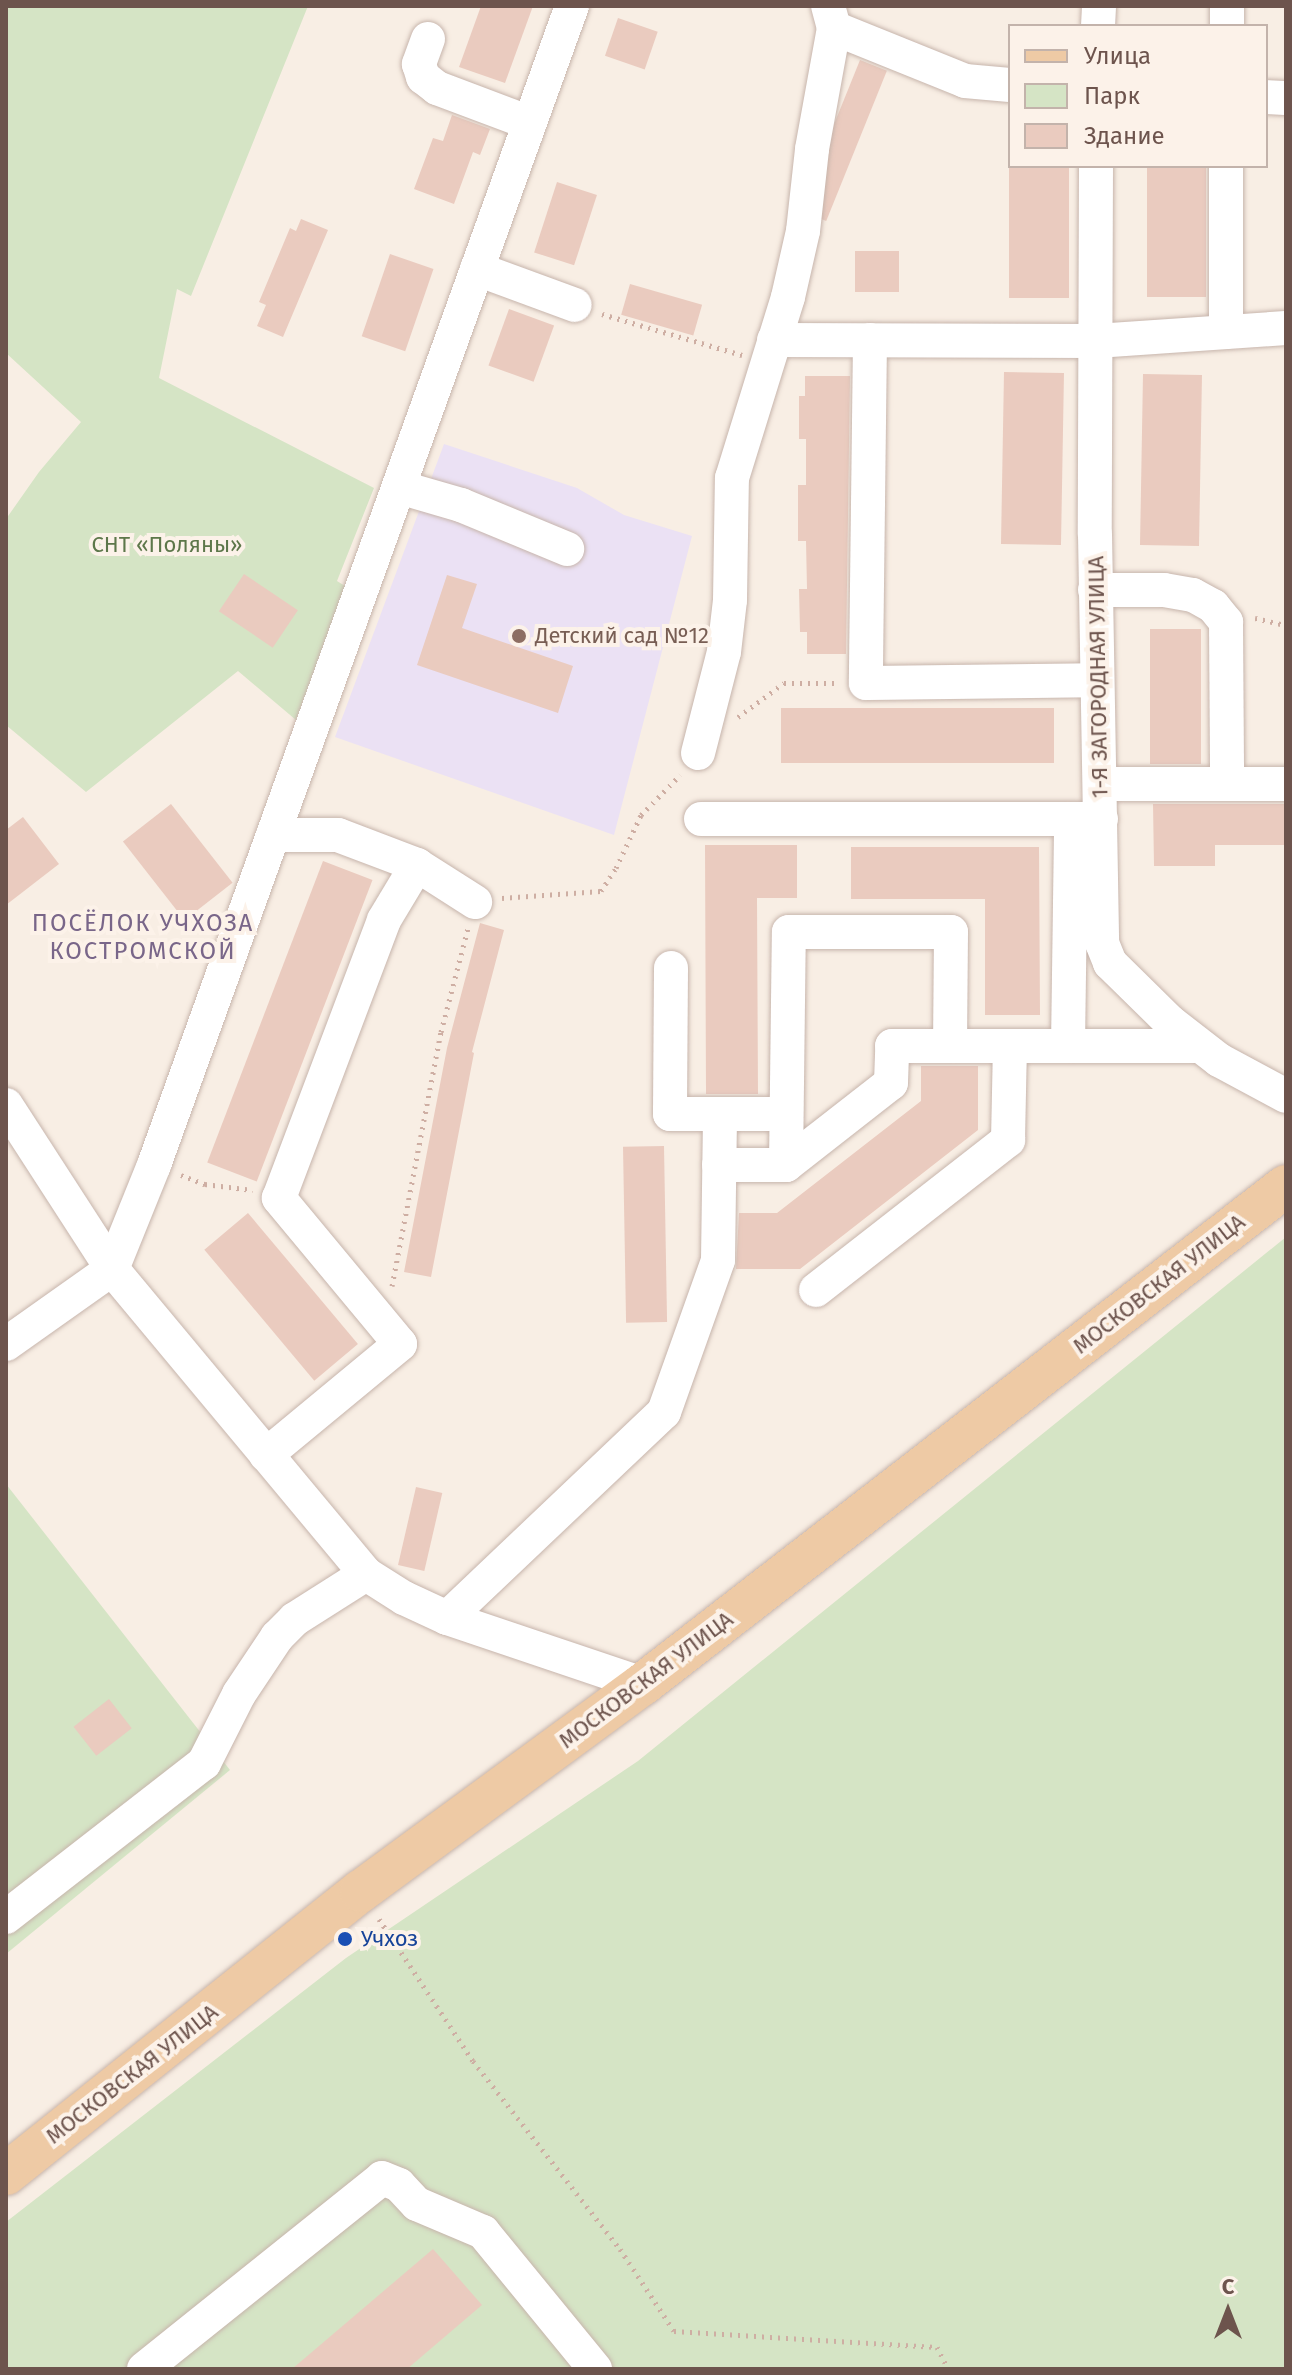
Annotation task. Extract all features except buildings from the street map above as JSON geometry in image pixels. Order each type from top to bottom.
[{"type":"main road","name":"МОСКОВСКАЯ УЛИЦА","points":[[6,2174],[361,1891],[643,1684],[1286,1186]]},
{"type":"street","points":[[6,1344],[112,1269],[154,1165],[572,6]]},
{"type":"street","points":[[698,753],[724,652],[730,600],[732,478],[803,231],[831,17],[965,81],[1008,85]]},
{"type":"street","points":[[428,39],[419,64],[423,77],[454,96],[530,123]]},
{"type":"street","name":"1-Я ЗАГОРОДНАЯ УЛИЦА","points":[[1096,168],[1095,590],[1102,784],[1086,819],[1102,943],[1110,963],[1199,1046],[1286,1096]]},
{"type":"street","points":[[1226,168],[1226,332]]},
{"type":"street","points":[[477,269],[575,305]]},
{"type":"street","points":[[770,351],[870,340],[1096,341],[1286,328]]},
{"type":"street","points":[[870,340],[866,683],[1096,680]]},
{"type":"street","points":[[399,487],[461,505],[567,549]]},
{"type":"street","points":[[1095,590],[1164,590],[1193,595],[1213,606],[1226,622],[1227,784]]},
{"type":"street","points":[[1102,784],[1286,784]]},
{"type":"street","points":[[701,819],[1086,819],[1068,1046]]},
{"type":"street","points":[[273,835],[338,835],[417,865],[475,902]]},
{"type":"street","points":[[266,1455],[400,1344],[279,1198],[384,920],[417,865]]},
{"type":"street","points":[[786,1165],[789,932],[951,932],[950,1046]]},
{"type":"street","points":[[671,968],[670,1114],[786,1114]]},
{"type":"street","points":[[719,1165],[786,1165],[891,1083],[892,1046],[1199,1046]]},
{"type":"street","points":[[816,1290],[1008,1140],[1010,1046]]},
{"type":"street","points":[[447,1618],[664,1412],[718,1260],[720,1114]]},
{"type":"street","points":[[10,1119],[112,1269],[366,1574],[404,1598],[447,1618],[643,1684]]},
{"type":"street","points":[[6,1917],[204,1763],[250,1675],[277,1637],[295,1619],[366,1574]]},
{"type":"street","points":[[144,2369],[382,2178],[399,2185],[417,2204],[483,2232],[595,2369]]},
{"type":"path","points":[[575,305],[770,351]]},
{"type":"path","points":[[384,1325],[441,1032],[475,902],[535,893],[586,894],[601,891],[641,815],[731,722],[784,683],[866,683]]},
{"type":"path","points":[[154,1165],[205,1184],[237,1185],[279,1198]]},
{"type":"path","points":[[361,1891],[473,2061],[620,2249],[674,2331],[937,2347],[948,2369]]},
{"type":"shaded area","name":"Детский сад №12","points":[[444,444],[577,488],[624,515],[692,536],[614,835],[335,737]]},
{"type":"green space","name":"СНТ «Поляны»","points":[[6,6],[308,6],[191,296],[177,289],[159,378],[374,488],[337,581],[345,586],[296,720],[238,671],[86,792],[6,725],[6,519],[39,472],[81,422],[6,353]]},
{"type":"green space","points":[[1286,1237],[1286,2369],[6,2369],[6,2222],[346,1958],[638,1761]]},
{"type":"green space","points":[[6,1484],[230,1770],[6,1954]]},
{"type":"place","name":"Детский сад №12","points":[[519,636]]},
{"type":"place","name":"Учхоз","points":[[345,1939]]},
{"type":"district","name":"ПОСЁЛОК УЧХОЗА КОСТРОМСКОЙ","points":[[143,938]]}]
